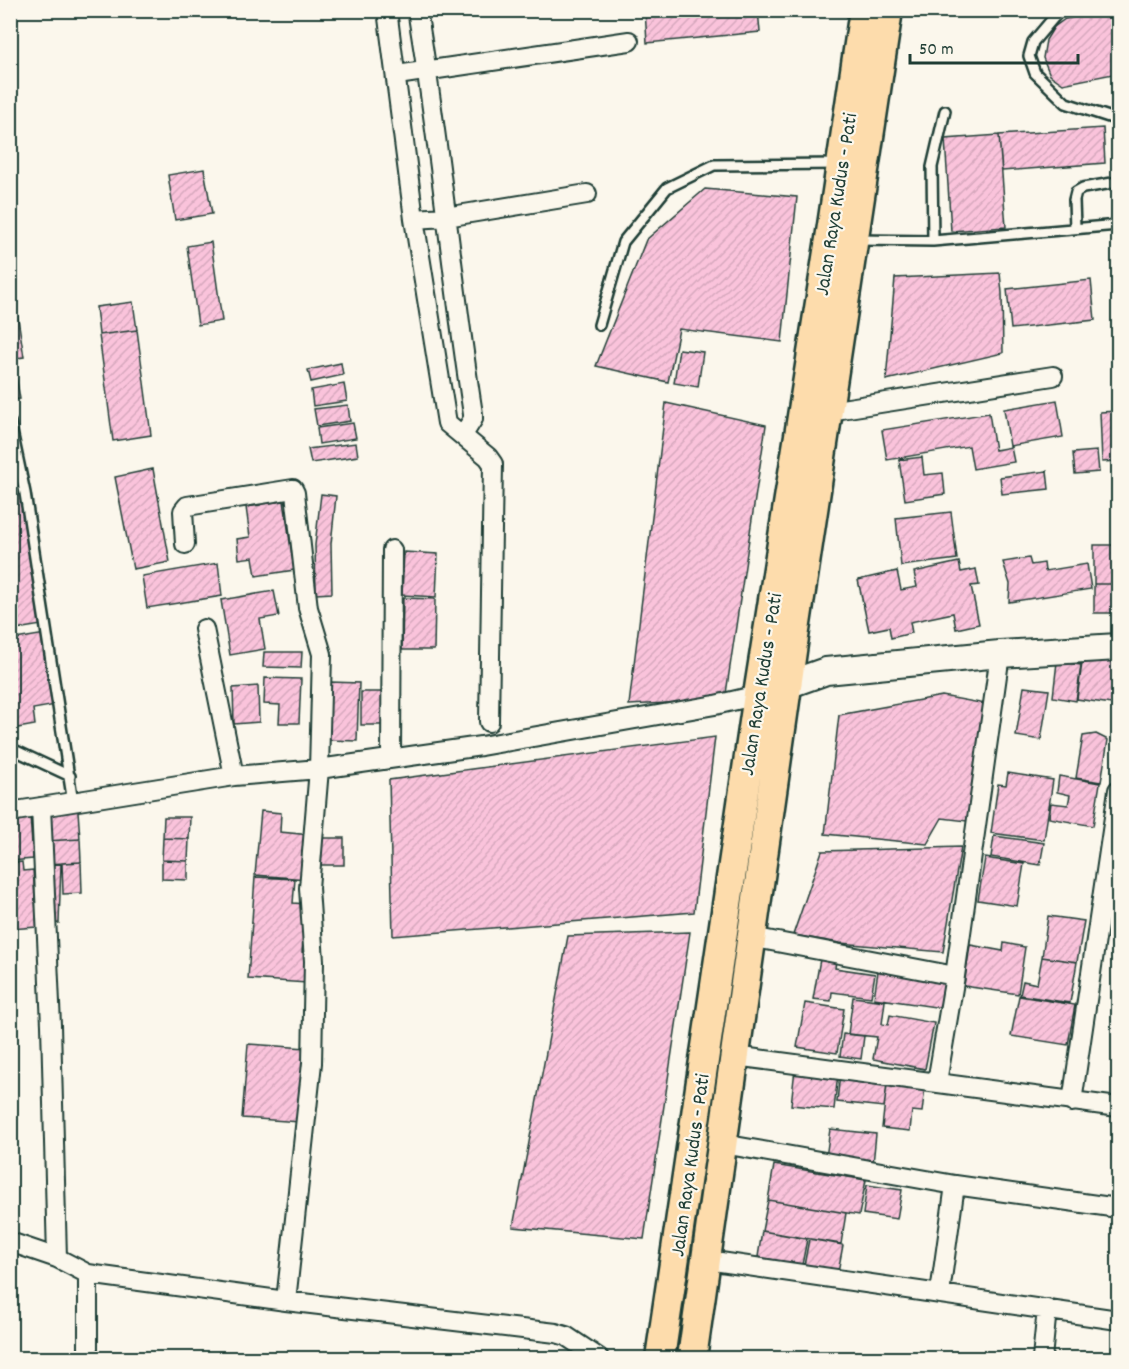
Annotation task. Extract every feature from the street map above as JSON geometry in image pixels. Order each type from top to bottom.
[{"type":"main road","name":"Jalan Raya Kudus - Pati","points":[[692,1359],[787,685],[829,411],[843,239],[841,164],[864,10]]},
{"type":"main road","name":"Jalan Raya Kudus - Pati","points":[[660,1359],[758,695],[888,10]]},
{"type":"street","points":[[387,10],[414,219],[447,423],[488,457],[493,464],[489,722]]},
{"type":"street","points":[[417,10],[428,71],[462,345],[473,414],[473,419],[463,435]]},
{"type":"street","points":[[397,75],[629,41]]},
{"type":"street","points":[[414,219],[446,217],[587,194]]},
{"type":"street","points":[[829,411],[1053,376]]},
{"type":"street","points":[[185,544],[183,511],[187,506],[293,489],[308,608],[322,648],[319,769],[309,888],[314,961],[312,1063],[286,1301]]},
{"type":"street","points":[[391,758],[392,550]]},
{"type":"street","points":[[204,629],[234,776]]},
{"type":"street","points":[[10,812],[234,776],[319,769],[493,744],[716,705],[758,695],[826,670],[1000,654],[1119,647]]},
{"type":"street","points":[[937,1082],[955,976],[1000,654]]},
{"type":"street","points":[[1072,1102],[1119,789]]},
{"type":"street","points":[[41,807],[51,1026],[57,1258]]},
{"type":"street","points":[[751,937],[955,976]]},
{"type":"street","points":[[735,1056],[1119,1107]]},
{"type":"street","points":[[723,1144],[956,1185],[1119,1208]]},
{"type":"street","points":[[940,1293],[956,1185]]},
{"type":"street","points":[[10,1242],[57,1258],[88,1274],[286,1301],[556,1333],[566,1336],[599,1359]]},
{"type":"street","points":[[707,1260],[1119,1320]]},
{"type":"street","points":[[88,1274],[88,1359]]},
{"type":"street","points":[[1042,1359],[1047,1309]]},
{"type":"lane","points":[[1060,10],[1033,42],[1029,56],[1035,73],[1066,103],[1119,120]]},
{"type":"lane","points":[[933,241],[932,167],[945,111]]},
{"type":"lane","points":[[599,325],[623,242],[667,188],[714,165],[841,164]]},
{"type":"lane","points":[[1075,228],[1076,192],[1083,188],[1119,182]]},
{"type":"lane","points":[[843,239],[933,241],[1119,225]]},
{"type":"lane","points":[[10,422],[25,493],[73,803]]},
{"type":"lane","points":[[10,748],[69,776]]},
{"type":"building","points":[[645,10],[758,10],[760,32],[647,43]]},
{"type":"building","points":[[1118,10],[1118,73],[1063,84],[1050,75],[1043,58],[1046,40],[1054,27],[1065,19]]},
{"type":"building","points":[[1103,128],[1105,163],[1002,171],[999,135]]},
{"type":"building","points":[[999,135],[1006,227],[951,231],[945,139]]},
{"type":"building","points":[[204,169],[212,214],[175,220],[168,175]]},
{"type":"building","points":[[705,189],[797,197],[782,342],[679,329],[668,382],[596,366],[646,240]]},
{"type":"building","points":[[211,242],[222,321],[198,325],[187,246]]},
{"type":"building","points":[[10,267],[24,357],[10,359]]},
{"type":"building","points":[[1000,273],[1003,353],[886,380],[895,278]]},
{"type":"building","points":[[1091,280],[1095,320],[1011,329],[1007,289]]},
{"type":"building","points":[[133,302],[137,330],[99,335],[96,307]]},
{"type":"building","points":[[137,330],[151,435],[113,441],[99,335]]},
{"type":"building","points":[[679,349],[703,352],[698,387],[674,383]]},
{"type":"building","points":[[341,363],[343,375],[311,382],[308,370]]},
{"type":"building","points":[[14,364],[20,399],[10,400],[10,365]]},
{"type":"building","points":[[344,384],[347,401],[313,406],[311,390]]},
{"type":"building","points":[[1057,400],[1063,437],[1010,446],[1004,409]]},
{"type":"building","points":[[666,403],[766,425],[725,700],[629,705]]},
{"type":"building","points":[[348,405],[350,421],[317,426],[314,409]]},
{"type":"building","points":[[1118,411],[1118,461],[1102,462],[1100,412]]},
{"type":"building","points":[[989,413],[995,450],[1011,447],[1014,462],[973,469],[969,446],[887,460],[882,430]]},
{"type":"building","points":[[353,423],[356,438],[319,444],[317,428]]},
{"type":"building","points":[[10,438],[42,625],[10,630]]},
{"type":"building","points":[[356,443],[358,456],[311,463],[308,449]]},
{"type":"building","points":[[1097,451],[1099,472],[1075,474],[1073,453]]},
{"type":"building","points":[[922,457],[924,475],[943,473],[945,494],[905,500],[899,460]]},
{"type":"building","points":[[153,469],[170,562],[133,569],[115,477]]},
{"type":"building","points":[[1047,471],[1049,489],[1002,494],[1000,477]]},
{"type":"building","points":[[269,493],[270,503],[284,501],[294,570],[256,576],[253,557],[239,559],[237,539],[250,537],[246,507],[260,505],[258,495]]},
{"type":"building","points":[[321,494],[336,496],[331,544],[332,593],[316,594],[315,545]]},
{"type":"building","points":[[951,512],[957,559],[901,566],[896,518]]},
{"type":"building","points":[[1094,545],[1118,545],[1118,584],[1094,584]]},
{"type":"building","points":[[404,552],[438,554],[436,597],[402,595]]},
{"type":"building","points":[[1029,558],[1031,565],[1044,563],[1045,571],[1087,564],[1091,589],[1009,602],[1010,584],[1003,562]]},
{"type":"building","points":[[959,562],[961,572],[976,569],[979,585],[971,586],[979,624],[956,629],[953,613],[910,622],[912,633],[891,638],[889,627],[869,631],[858,580],[897,571],[901,590],[917,587],[914,572]]},
{"type":"building","points":[[218,563],[222,596],[147,608],[142,576]]},
{"type":"building","points":[[1094,584],[1118,584],[1118,613],[1094,613]]},
{"type":"building","points":[[274,591],[279,616],[260,619],[265,649],[230,655],[221,600]]},
{"type":"building","points":[[403,598],[435,599],[434,650],[402,650]]},
{"type":"building","points":[[45,634],[56,705],[33,709],[35,725],[12,729],[10,640]]},
{"type":"building","points":[[264,652],[302,652],[301,668],[263,667]]},
{"type":"building","points":[[1083,656],[1118,658],[1118,705],[1077,699]]},
{"type":"building","points":[[1057,662],[1081,665],[1076,701],[1053,697]]},
{"type":"building","points":[[265,678],[301,679],[299,723],[279,723],[280,705],[264,704]]},
{"type":"building","points":[[330,682],[359,683],[357,741],[328,740]]},
{"type":"building","points":[[258,686],[259,722],[234,724],[233,688]]},
{"type":"building","points":[[1024,687],[1049,690],[1041,740],[1016,736]]},
{"type":"building","points":[[361,692],[385,692],[385,725],[361,725]]},
{"type":"building","points":[[942,696],[986,704],[967,821],[942,818],[927,844],[825,834],[839,715]]},
{"type":"building","points":[[1096,734],[1108,740],[1101,782],[1076,778],[1083,736]]},
{"type":"building","points":[[715,737],[694,912],[393,936],[389,780]]},
{"type":"building","points":[[1008,773],[1053,780],[1044,840],[991,833],[998,784],[1006,785]]},
{"type":"building","points":[[1059,776],[1100,783],[1093,826],[1049,818],[1051,803],[1068,805],[1070,795],[1057,792]]},
{"type":"building","points":[[78,811],[80,839],[46,841],[45,813]]},
{"type":"building","points":[[261,811],[281,813],[280,832],[311,835],[307,879],[255,875]]},
{"type":"building","points":[[17,816],[30,816],[33,859],[10,861],[10,823],[17,822]]},
{"type":"building","points":[[164,817],[190,817],[189,839],[163,838]]},
{"type":"building","points":[[994,836],[1044,843],[1040,865],[991,857]]},
{"type":"building","points":[[163,838],[189,839],[188,861],[162,860]]},
{"type":"building","points":[[321,838],[344,838],[344,865],[321,865]]},
{"type":"building","points":[[80,839],[81,862],[47,864],[46,841]]},
{"type":"building","points":[[961,847],[943,952],[840,943],[793,935],[822,851]]},
{"type":"building","points":[[985,858],[1024,864],[1017,906],[978,900]]},
{"type":"building","points":[[162,860],[188,861],[188,880],[162,879]]},
{"type":"building","points":[[22,862],[23,871],[33,870],[37,927],[10,929],[10,863]]},
{"type":"building","points":[[81,862],[82,893],[63,894],[62,863]]},
{"type":"building","points":[[61,864],[59,923],[47,924],[44,865]]},
{"type":"building","points":[[255,877],[295,879],[293,903],[306,904],[302,952],[309,953],[307,983],[248,979]]},
{"type":"building","points":[[1118,887],[1118,921],[1103,918],[1107,899],[1116,900]]},
{"type":"building","points":[[1048,916],[1084,921],[1077,962],[1042,957]]},
{"type":"building","points":[[690,932],[644,1239],[513,1227],[568,936]]},
{"type":"building","points":[[1004,943],[1025,947],[1018,994],[964,986],[970,945],[1003,951]]},
{"type":"building","points":[[1042,957],[1077,962],[1070,1003],[1020,995],[1023,981],[1037,984]]},
{"type":"building","points":[[820,959],[836,961],[835,968],[875,974],[871,997],[832,992],[831,1001],[813,999]]},
{"type":"building","points":[[878,971],[946,981],[942,1008],[874,998]]},
{"type":"building","points":[[1019,996],[1075,1005],[1068,1045],[1011,1036]]},
{"type":"building","points":[[853,997],[885,1001],[882,1024],[888,1025],[890,1015],[934,1023],[925,1069],[873,1059],[877,1037],[848,1034]]},
{"type":"building","points":[[805,1003],[844,1009],[837,1053],[797,1047]]},
{"type":"building","points":[[843,1034],[864,1036],[861,1059],[840,1056]]},
{"type":"building","points":[[248,1044],[306,1048],[300,1122],[242,1118]]},
{"type":"building","points":[[795,1069],[838,1074],[834,1109],[791,1105]]},
{"type":"building","points":[[840,1073],[888,1078],[884,1107],[837,1102]]},
{"type":"building","points":[[887,1082],[925,1087],[922,1112],[912,1111],[910,1131],[882,1128]]},
{"type":"building","points":[[830,1129],[876,1134],[873,1164],[826,1158]]},
{"type":"building","points":[[774,1165],[866,1180],[859,1215],[768,1200]]},
{"type":"building","points":[[867,1185],[902,1190],[897,1219],[863,1214]]},
{"type":"building","points":[[768,1200],[846,1213],[841,1244],[762,1231]]},
{"type":"building","points":[[762,1231],[807,1239],[802,1265],[758,1257]]},
{"type":"building","points":[[809,1239],[843,1245],[838,1272],[804,1266]]}]
